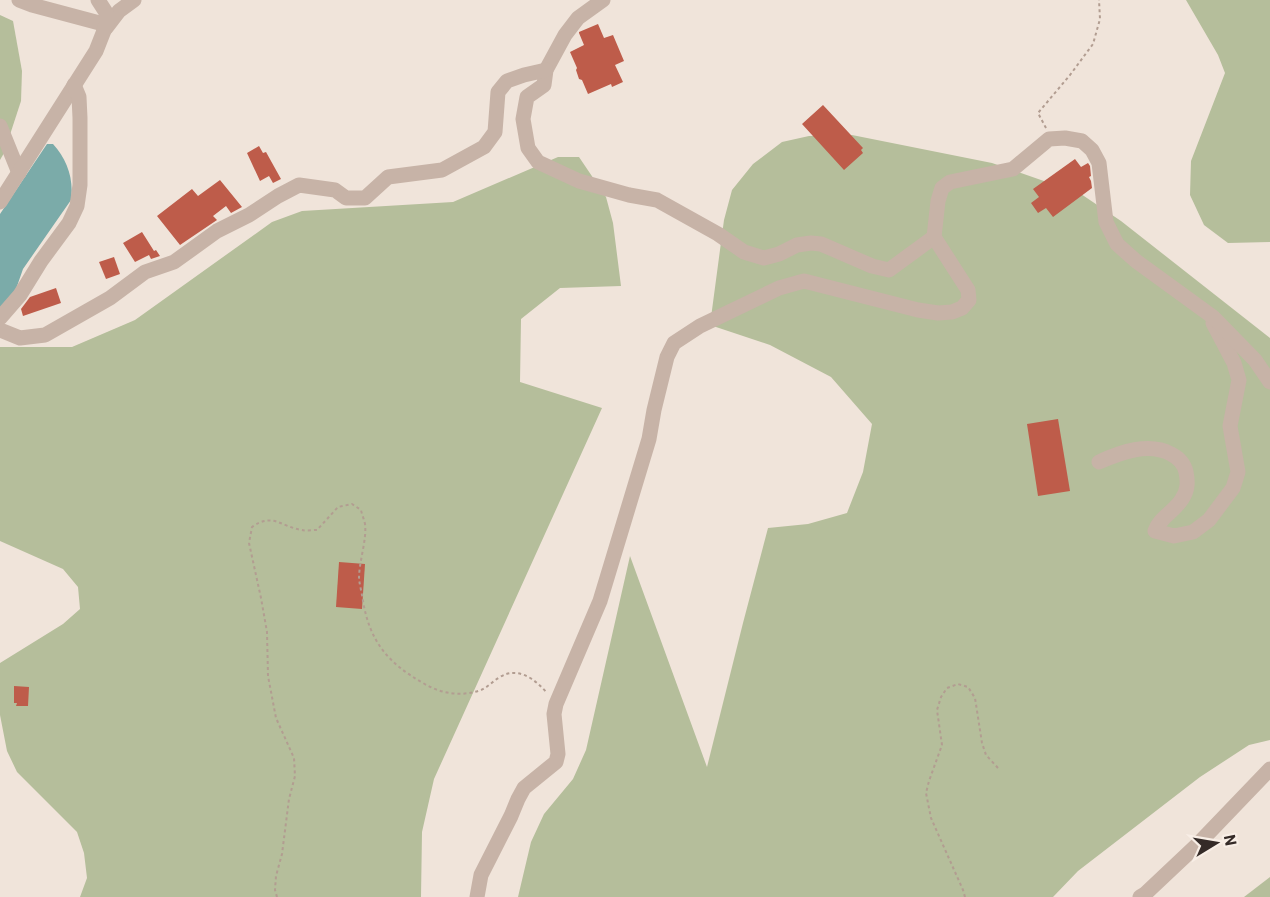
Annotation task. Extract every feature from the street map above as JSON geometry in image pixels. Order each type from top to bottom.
[{"type":"street","points":[[19,0],[106,26]]},
{"type":"street","points":[[0,202],[96,51],[106,26],[107,14],[98,0]]},
{"type":"street","points":[[106,26],[119,11],[134,0]]},
{"type":"street","points":[[603,0],[578,18],[565,35],[546,69],[544,85],[527,97],[523,118],[528,148],[538,162],[579,181],[657,200],[718,234],[744,252],[764,258],[797,245],[811,243],[820,244],[872,266],[889,270],[934,237]]},
{"type":"street","points":[[0,330],[20,338],[45,335],[110,298],[144,272],[174,262],[217,231],[299,185],[335,190],[346,198],[364,198],[388,177],[442,170],[484,147],[495,132],[498,92],[507,81],[546,69]]},
{"type":"street","points":[[0,318],[20,295],[69,223],[77,206],[80,184],[80,118],[79,97],[74,85]]},
{"type":"street","points":[[0,126],[19,173]]},
{"type":"street","points":[[477,897],[482,875],[524,788],[556,762],[558,754],[554,714],[556,704],[600,601],[649,439],[667,357],[674,343],[700,326],[770,292],[804,281],[918,310],[938,313],[952,312],[962,308],[969,300],[969,290],[934,237],[938,201],[942,188],[950,182],[1013,169],[1049,139],[1065,138],[1082,141],[1092,150],[1099,162],[1106,222],[1117,244],[1136,261],[1213,317],[1255,360],[1270,382]]},
{"type":"street","points":[[1099,462],[1119,453],[1147,448],[1162,449],[1185,466],[1188,484],[1182,499],[1172,512],[1156,525],[1155,531],[1174,536],[1193,532],[1209,520],[1233,488],[1238,472],[1230,426],[1239,380],[1234,363],[1212,321],[1213,317]]},
{"type":"street","points":[[1140,897],[1198,844],[1270,769]]},
{"type":"path","points":[[1049,139],[1045,124],[1038,113],[1093,44],[1100,19],[1099,0]]},
{"type":"path","points":[[277,897],[276,876],[295,776],[294,758],[276,718],[268,676],[267,632],[249,543],[252,527],[260,521],[272,520],[302,530],[316,530],[338,507],[352,504],[361,510],[365,526],[359,579],[366,619],[381,650],[395,664],[423,683],[439,691],[452,693],[464,694],[483,689],[501,676],[513,673],[525,675],[537,682],[556,704]]},
{"type":"path","points":[[965,897],[931,818],[926,793],[942,745],[937,710],[947,688],[957,684],[968,687],[975,698],[986,755],[998,768]]},
{"type":"green space","points":[[1186,0],[1270,0],[1270,242],[1228,243],[1204,225],[1190,195],[1191,161],[1225,73],[1218,55]]},
{"type":"green space","points":[[0,15],[13,21],[22,71],[21,101],[0,160]]},
{"type":"green space","points":[[852,135],[992,163],[1081,194],[1121,221],[1270,338],[1270,740],[1249,745],[1200,777],[1078,871],[1053,897],[518,897],[531,842],[544,814],[573,779],[586,750],[630,556],[707,767],[768,528],[808,524],[847,513],[863,472],[872,424],[831,377],[770,345],[710,325],[724,220],[732,190],[753,164],[782,142],[809,136]]},
{"type":"green space","points":[[558,157],[579,157],[606,197],[613,223],[621,286],[560,288],[521,319],[520,382],[602,408],[434,779],[422,832],[421,897],[80,897],[87,878],[84,853],[77,832],[17,772],[7,751],[0,715],[0,663],[63,624],[80,609],[78,587],[63,569],[0,541],[0,347],[72,347],[135,320],[272,222],[302,211],[453,202]]},
{"type":"green space","points":[[1270,877],[1270,897],[1244,897]]},
{"type":"water","points":[[47,144],[53,144],[66,163],[71,184],[71,200],[23,269],[15,292],[0,314],[0,214]]},
{"type":"building","points":[[598,24],[604,38],[613,35],[624,61],[615,65],[623,82],[612,87],[611,84],[588,94],[582,80],[579,79],[570,52],[584,45],[579,32]]},
{"type":"building","points":[[823,105],[863,148],[861,150],[863,153],[844,170],[802,124]]},
{"type":"building","points":[[259,146],[263,153],[266,152],[281,179],[273,183],[269,176],[260,181],[247,153]]},
{"type":"building","points":[[1075,159],[1081,167],[1088,163],[1090,166],[1091,176],[1089,177],[1092,188],[1053,217],[1046,208],[1038,213],[1031,203],[1039,197],[1033,189]]},
{"type":"building","points":[[220,180],[242,207],[231,213],[226,206],[213,216],[217,220],[180,245],[157,216],[192,189],[198,196]]},
{"type":"building","points":[[142,232],[160,256],[151,259],[149,255],[135,262],[123,243]]},
{"type":"building","points":[[114,257],[120,274],[106,279],[99,262]]},
{"type":"building","points":[[56,288],[61,303],[23,316],[21,309],[30,297]]},
{"type":"building","points":[[1058,419],[1070,491],[1038,496],[1027,424]]},
{"type":"building","points":[[339,562],[365,564],[362,609],[336,607]]},
{"type":"building","points":[[14,686],[29,687],[28,706],[16,706]]}]
